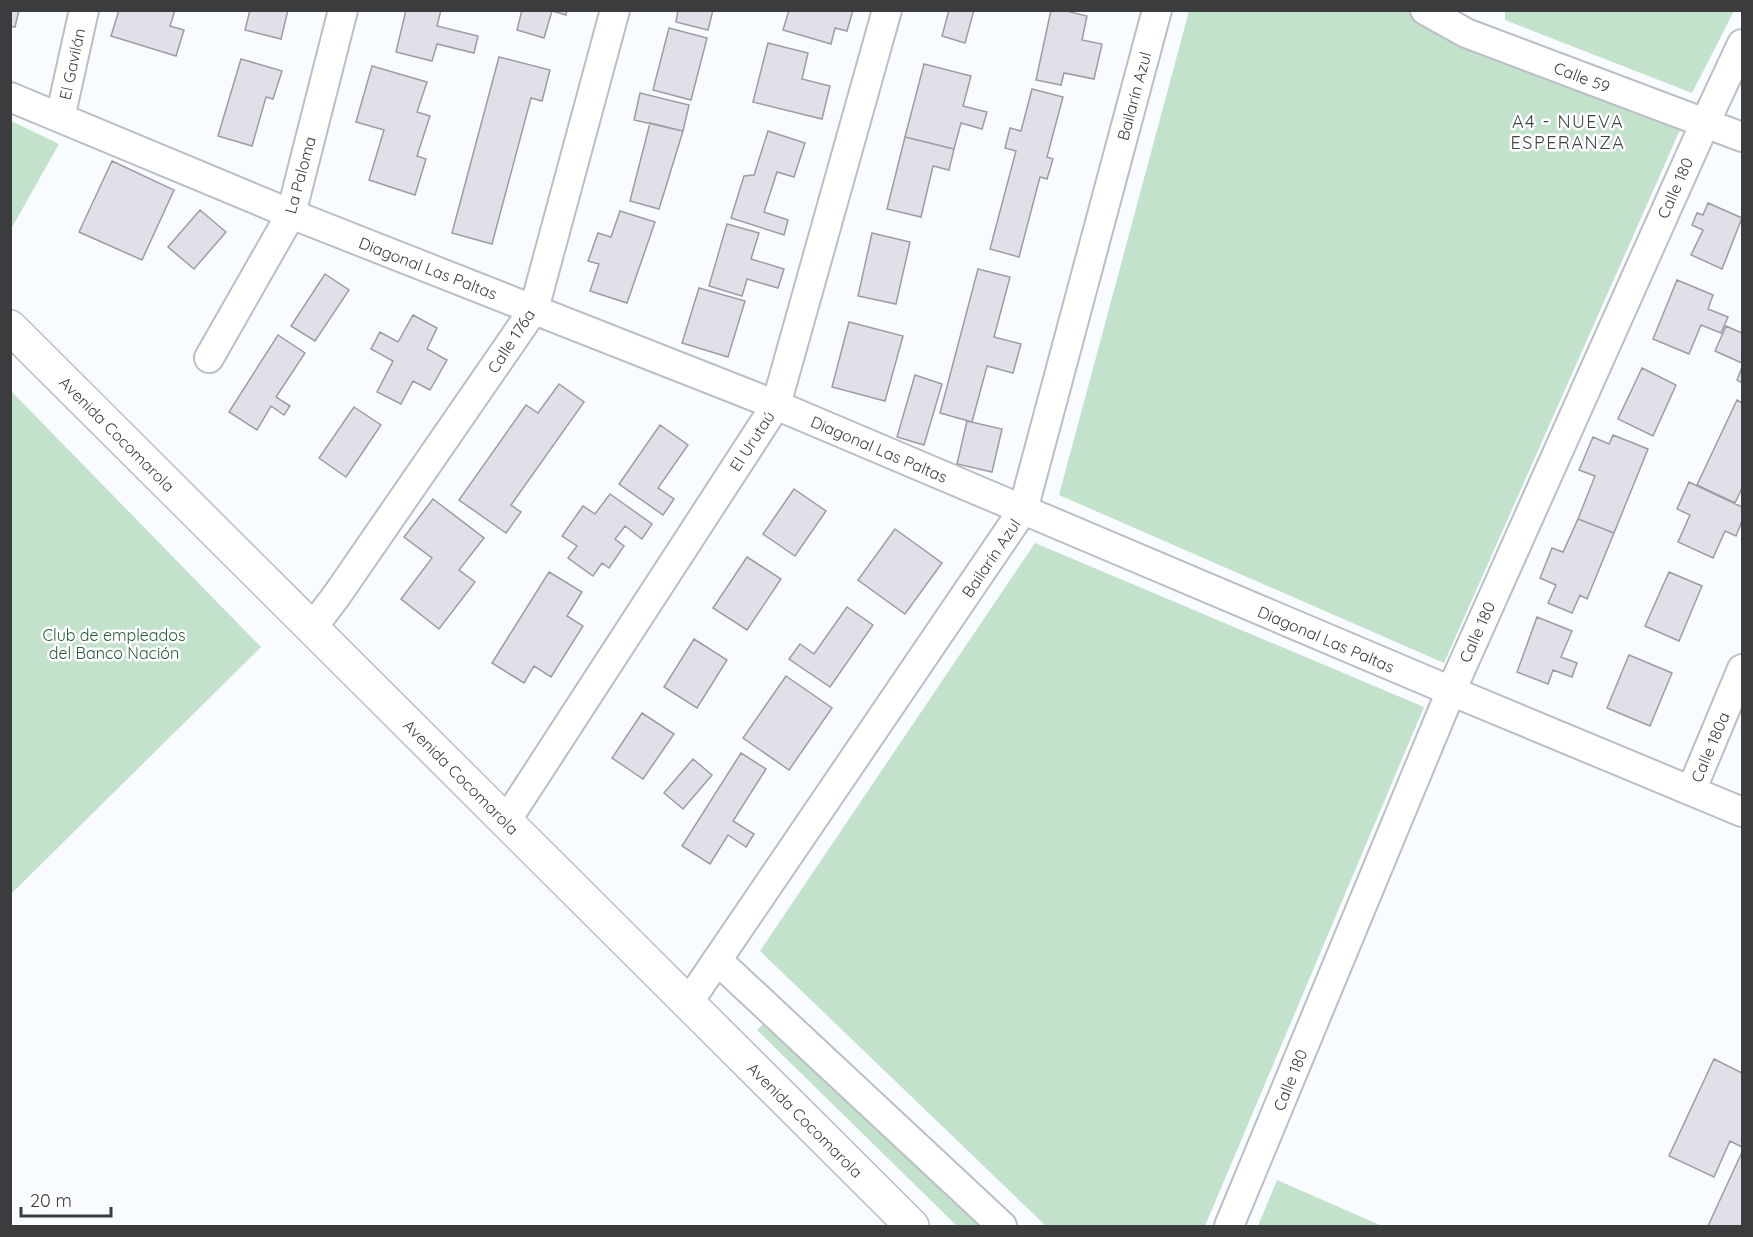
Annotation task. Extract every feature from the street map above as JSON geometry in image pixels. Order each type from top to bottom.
[{"type":"main road","name":"Avenida Cocomarola","points":[[10,327],[912,1227]]},
{"type":"street","name":"El Gavilán","points":[[60,118],[84,10]]},
{"type":"street","name":"La Paloma","points":[[209,358],[291,214],[343,10]]},
{"type":"street","name":"Calle 176a","points":[[312,628],[534,309],[615,10]]},
{"type":"street","name":"El Urutaú","points":[[506,821],[776,405],[887,10]]},
{"type":"street","name":"Bailarín Azul","points":[[688,1003],[1023,510],[1157,10]]},
{"type":"street","name":"Calle 59","points":[[1425,10],[1466,22],[1743,137]]},
{"type":"street","name":"Calle 180","points":[[1228,1227],[1451,691],[1705,123],[1743,44]]},
{"type":"street","name":"Diagonal Las Paltas","points":[[10,97],[291,214],[776,405],[1743,812]]},
{"type":"street","name":"Calle 180a","points":[[1691,790],[1743,669]]},
{"type":"street","points":[[717,960],[1002,1227]]},
{"type":"green space","points":[[1505,10],[1734,11],[1692,93],[1505,20]]},
{"type":"green space","points":[[1189,11],[1419,11],[1477,54],[1680,130],[1444,663],[1059,495]]},
{"type":"green space","points":[[11,121],[59,144],[11,229]]},
{"type":"green space","name":"Club de empleados del Banco Nación","points":[[11,391],[261,647],[11,894]]},
{"type":"green space","points":[[1035,543],[1424,707],[1205,1226],[1046,1226],[760,951]]},
{"type":"green space","points":[[772,1015],[987,1226],[957,1226],[757,1030]]},
{"type":"green space","points":[[1277,1180],[1382,1226],[1258,1226]]},
{"type":"building","points":[[10,10],[19,10],[15,27],[10,26]]},
{"type":"building","points":[[119,10],[175,10],[170,26],[184,30],[176,56],[111,36]]},
{"type":"building","points":[[250,10],[288,10],[281,39],[245,30]]},
{"type":"building","points":[[406,10],[441,10],[437,26],[478,36],[474,53],[437,44],[432,61],[396,52]]},
{"type":"building","points":[[522,10],[567,10],[566,15],[552,11],[544,38],[517,30]]},
{"type":"building","points":[[678,10],[713,10],[708,30],[676,22]]},
{"type":"building","points":[[789,10],[853,10],[847,31],[835,28],[831,44],[783,30]]},
{"type":"building","points":[[949,10],[974,10],[965,43],[942,36]]},
{"type":"building","points":[[1051,10],[1062,10],[1087,16],[1082,40],[1102,44],[1094,79],[1064,73],[1061,85],[1036,80]]},
{"type":"building","points":[[669,28],[707,38],[691,100],[653,90]]},
{"type":"building","points":[[768,43],[808,53],[802,79],[830,86],[822,119],[753,102]]},
{"type":"building","points":[[499,57],[550,70],[542,101],[531,98],[492,244],[452,233]]},
{"type":"building","points":[[241,59],[282,71],[273,99],[266,97],[252,146],[218,136]]},
{"type":"building","points":[[924,64],[971,76],[963,106],[987,112],[982,129],[961,123],[954,149],[905,137]]},
{"type":"building","points":[[372,66],[427,82],[417,112],[430,116],[417,156],[426,159],[415,195],[369,180],[384,130],[356,122]]},
{"type":"building","points":[[1032,89],[1063,97],[1047,157],[1053,159],[1047,179],[1040,177],[1019,257],[990,249],[1016,151],[1005,148],[1010,128],[1021,131]]},
{"type":"building","points":[[640,93],[689,105],[683,131],[634,120]]},
{"type":"building","points":[[650,123],[683,131],[659,209],[630,201]]},
{"type":"building","points":[[768,131],[805,143],[794,177],[777,172],[764,212],[788,220],[784,235],[731,218],[744,176],[754,175]]},
{"type":"building","points":[[905,137],[954,149],[949,170],[933,166],[921,217],[887,209]]},
{"type":"building","points":[[112,161],[174,190],[142,260],[79,232]]},
{"type":"building","points":[[1708,203],[1742,218],[1722,269],[1691,255],[1703,230],[1692,225],[1697,213],[1703,215]]},
{"type":"building","points":[[200,210],[226,232],[194,269],[168,247]]},
{"type":"building","points":[[620,211],[655,222],[627,303],[590,291],[599,264],[588,261],[598,233],[611,237]]},
{"type":"building","points":[[727,224],[759,233],[751,259],[784,269],[778,288],[747,279],[742,296],[709,286]]},
{"type":"building","points":[[872,233],[910,242],[896,304],[858,296]]},
{"type":"building","points":[[978,269],[1010,277],[994,337],[1021,344],[1013,373],[987,366],[972,422],[940,413]]},
{"type":"building","points":[[325,274],[349,290],[315,341],[291,326]]},
{"type":"building","points":[[1677,280],[1713,295],[1708,309],[1728,317],[1721,333],[1701,325],[1689,354],[1653,339]]},
{"type":"building","points":[[699,288],[745,301],[728,357],[682,343]]},
{"type":"building","points":[[413,315],[437,328],[427,349],[447,360],[430,390],[413,381],[401,404],[377,392],[393,361],[371,349],[380,332],[398,342]]},
{"type":"building","points":[[849,322],[903,336],[885,401],[832,387]]},
{"type":"building","points":[[1726,326],[1742,333],[1742,363],[1715,351]]},
{"type":"building","points":[[278,335],[305,353],[276,397],[290,406],[284,415],[271,406],[257,430],[229,412]]},
{"type":"building","points":[[1742,367],[1742,383],[1737,380]]},
{"type":"building","points":[[1642,368],[1676,385],[1653,436],[1618,419]]},
{"type":"building","points":[[915,375],[942,384],[924,445],[897,437]]},
{"type":"building","points":[[559,384],[584,402],[511,505],[521,512],[506,533],[459,500],[526,405],[538,413]]},
{"type":"building","points":[[1737,400],[1742,403],[1742,488],[1735,503],[1697,485]]},
{"type":"building","points":[[354,407],[381,425],[346,477],[319,458]]},
{"type":"building","points":[[967,421],[1002,429],[992,472],[957,464]]},
{"type":"building","points":[[660,425],[688,445],[658,488],[674,499],[663,515],[619,484]]},
{"type":"building","points":[[1613,435],[1648,449],[1614,533],[1578,519],[1595,476],[1579,470],[1593,437],[1609,444]]},
{"type":"building","points":[[1689,482],[1742,507],[1742,521],[1736,536],[1725,531],[1713,558],[1678,542],[1690,515],[1677,509]]},
{"type":"building","points":[[794,489],[826,511],[795,556],[763,534]]},
{"type":"building","points":[[610,494],[652,524],[642,539],[625,526],[615,539],[624,546],[609,568],[602,563],[593,576],[568,558],[577,546],[562,536],[583,506],[595,514]]},
{"type":"building","points":[[433,499],[484,538],[459,570],[475,582],[439,629],[401,599],[432,558],[404,537]]},
{"type":"building","points":[[1578,519],[1614,533],[1587,599],[1580,595],[1572,613],[1548,603],[1556,585],[1540,578],[1552,548],[1563,552]]},
{"type":"building","points":[[895,529],[942,563],[905,614],[858,580]]},
{"type":"building","points":[[747,557],[781,579],[747,630],[713,608]]},
{"type":"building","points":[[549,572],[582,592],[567,616],[583,626],[551,677],[534,666],[524,683],[492,663]]},
{"type":"building","points":[[1669,572],[1702,586],[1679,641],[1645,626]]},
{"type":"building","points":[[847,607],[873,625],[830,687],[789,659],[800,644],[814,654]]},
{"type":"building","points":[[1537,617],[1572,631],[1561,657],[1577,663],[1572,677],[1553,670],[1548,684],[1517,672]]},
{"type":"building","points":[[694,639],[727,660],[697,708],[664,687]]},
{"type":"building","points":[[1629,655],[1672,673],[1650,726],[1607,708]]},
{"type":"building","points":[[786,676],[832,708],[789,770],[743,738]]},
{"type":"building","points":[[642,713],[674,734],[643,779],[612,758]]},
{"type":"building","points":[[741,753],[766,769],[733,821],[754,834],[746,847],[728,835],[710,864],[682,846]]},
{"type":"building","points":[[693,759],[712,775],[683,809],[664,793]]},
{"type":"building","points":[[1714,1059],[1742,1073],[1742,1147],[1730,1141],[1714,1177],[1669,1156]]},
{"type":"building","points":[[1742,1152],[1742,1226],[1708,1226]]},
{"type":"district","name":"A4 - NUEVA ESPERANZA","points":[[1568,132]]}]
